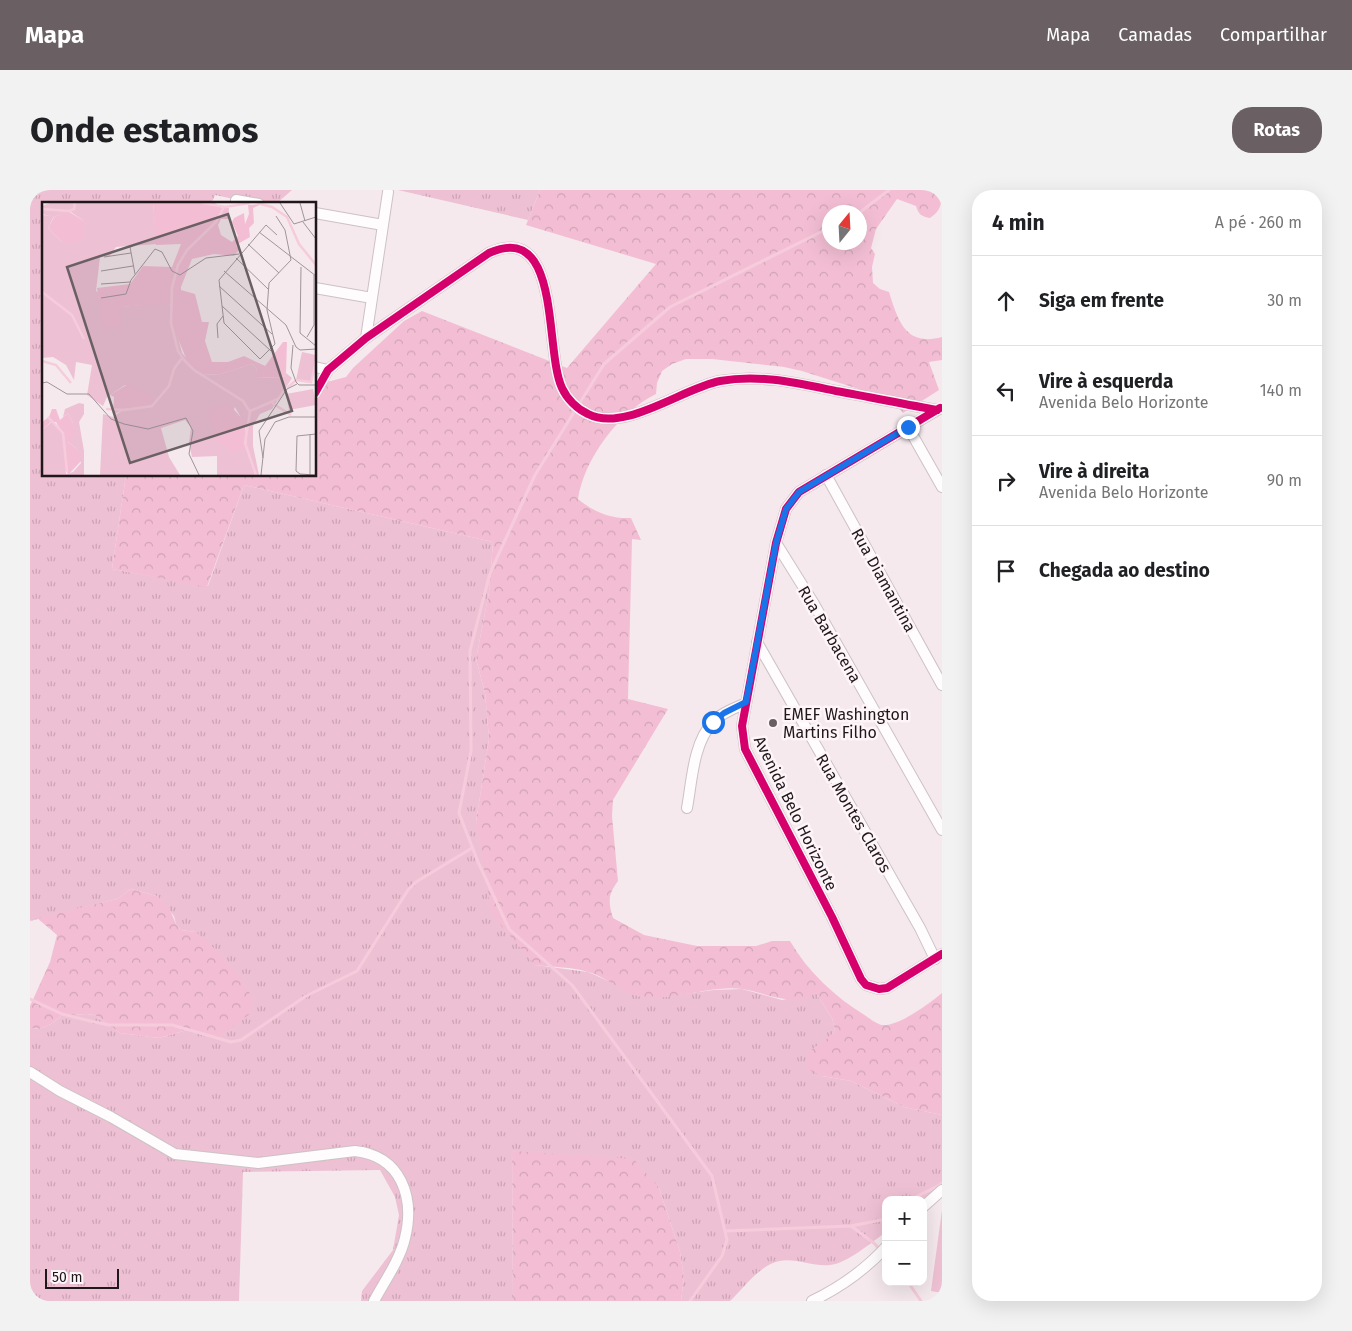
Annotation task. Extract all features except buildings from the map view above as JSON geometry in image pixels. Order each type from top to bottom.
[{"type":"street","points":[[366,338],[388,192]]},
{"type":"street","points":[[236,200],[248,202]]},
{"type":"street","points":[[316,213],[383,225]]},
{"type":"street","points":[[316,391],[328,370],[366,338],[489,253],[510,247],[530,254],[542,272],[562,388],[577,408],[599,419],[612,420],[634,414],[718,382],[759,377],[939,409]]},
{"type":"street","points":[[316,288],[372,298]]},
{"type":"street","points":[[316,367],[328,370]]},
{"type":"street","name":"Avenida Belo Horizonte","points":[[938,956],[887,988],[873,988],[861,979],[832,917],[745,749],[742,726],[776,543],[786,509],[792,498],[826,474],[939,409]]},
{"type":"street","points":[[908,427],[942,487]]},
{"type":"street","name":"Rua Diamantina","points":[[826,474],[942,685]]},
{"type":"street","name":"Rua Barbacena","points":[[776,543],[819,613],[942,830]]},
{"type":"street","name":"Rua Montes Claros","points":[[757,642],[920,928],[938,956]]},
{"type":"street","points":[[687,808],[699,748],[705,734],[713,722],[724,713],[746,702]]},
{"type":"street","points":[[30,1072],[60,1091],[175,1154],[258,1163],[355,1151],[367,1152],[388,1163],[398,1174],[405,1190],[407,1222],[402,1247],[374,1301]]},
{"type":"street","points":[[927,1203],[942,1190]]},
{"type":"street","points":[[812,1301],[833,1291],[864,1270],[882,1251]]},
{"type":"green space","points":[[30,190],[292,190],[278,202],[248,202],[215,195],[212,202],[42,202],[42,476],[126,476],[112,569],[208,586],[244,485],[493,542],[489,592],[476,659],[485,693],[489,739],[476,822],[535,965],[588,972],[613,983],[660,997],[714,990],[742,989],[782,1000],[816,993],[832,1018],[835,1030],[830,1037],[822,1076],[851,1081],[904,1107],[942,1115],[942,1186],[927,1198],[927,1196],[882,1196],[882,1235],[844,1261],[823,1265],[786,1260],[780,1261],[761,1270],[730,1301],[681,1301],[684,1278],[680,1252],[659,1188],[512,1151],[513,1301],[361,1301],[362,1291],[393,1250],[399,1215],[395,1197],[380,1170],[243,1172],[239,1301],[30,1301],[30,1028],[39,1029],[51,1024],[61,1016],[86,1014],[95,1015],[120,1033],[159,1038],[187,1030],[217,1039],[196,932],[181,930],[176,924],[174,916],[157,896],[131,889],[117,899],[30,921]]},
{"type":"green space","points":[[398,190],[540,190],[528,220]]},
{"type":"green space","points":[[540,190],[942,190],[940,206],[937,212],[930,218],[921,215],[916,206],[897,199],[876,229],[871,248],[875,254],[872,267],[873,283],[880,289],[889,292],[896,312],[905,329],[911,335],[919,338],[942,337],[942,360],[929,362],[939,390],[903,413],[890,399],[802,371],[784,367],[712,359],[686,359],[672,364],[662,371],[657,383],[656,394],[629,412],[605,438],[588,468],[578,499],[590,508],[603,514],[631,518],[641,540],[632,539],[628,699],[668,709],[613,800],[612,816],[618,881],[612,890],[610,898],[613,918],[644,935],[697,946],[756,946],[772,941],[790,941],[805,963],[823,983],[855,1009],[882,1025],[889,1025],[905,1018],[942,993],[942,1115],[904,1107],[851,1081],[822,1076],[807,1069],[807,1054],[835,1030],[832,1018],[816,993],[798,999],[788,999],[730,988],[668,997],[636,996],[595,974],[582,970],[535,965],[492,915],[476,822],[489,739],[485,693],[476,659],[489,592],[493,542],[244,485],[207,587],[112,569],[126,476],[316,476],[316,381],[323,383],[346,377],[353,368],[404,321],[422,311],[567,368],[656,264],[526,225]]},
{"type":"green space","points":[[131,889],[157,896],[169,908],[176,924],[181,930],[196,932],[216,950],[241,978],[252,997],[251,1013],[217,1039],[187,1030],[159,1038],[120,1033],[95,1015],[86,1014],[61,1016],[51,1024],[39,1029],[30,1028],[30,1006],[50,962],[57,935],[37,918],[117,899]]},
{"type":"green space","points":[[512,1151],[634,1159],[659,1188],[680,1252],[684,1278],[681,1301],[513,1301]]},
{"type":"green space","points":[[942,1210],[942,1293],[931,1291]]},
{"type":"waterway","points":[[867,207],[889,190]]},
{"type":"waterway","points":[[690,1301],[722,1256],[727,1240],[712,1176],[572,985],[509,929],[478,862],[459,813],[471,751],[470,651],[490,573],[535,475],[604,364],[670,307],[822,231]]},
{"type":"waterway","points":[[30,999],[62,1014],[109,1025],[172,1025],[231,1042],[241,1040],[306,996],[357,971],[408,890],[416,882],[472,848]]},
{"type":"waterway","points":[[918,1196],[942,1183]]},
{"type":"waterway","points":[[725,1231],[851,1226],[882,1220]]},
{"type":"waterway","points":[[851,1226],[875,1244],[882,1252]]},
{"type":"waterway","points":[[911,1286],[921,1301]]},
{"type":"cycle path","points":[[316,391],[328,370],[366,338],[489,253],[512,248],[529,255],[539,271],[546,294],[557,370],[562,388],[573,403],[588,414],[602,418],[619,418],[636,414],[705,385],[720,381],[750,378],[793,382],[937,410]]},
{"type":"cycle path","points":[[940,408],[799,492],[786,509],[776,543],[742,726],[745,749],[832,917],[861,979],[866,985],[879,989],[887,988],[942,954]]},
{"type":"place","name":"EMEF Washington Martins Filho","points":[[773,723]]},
{"type":"route","points":[[713,722],[724,713],[746,702],[776,543],[786,509],[792,498],[826,474],[908,427]]}]
